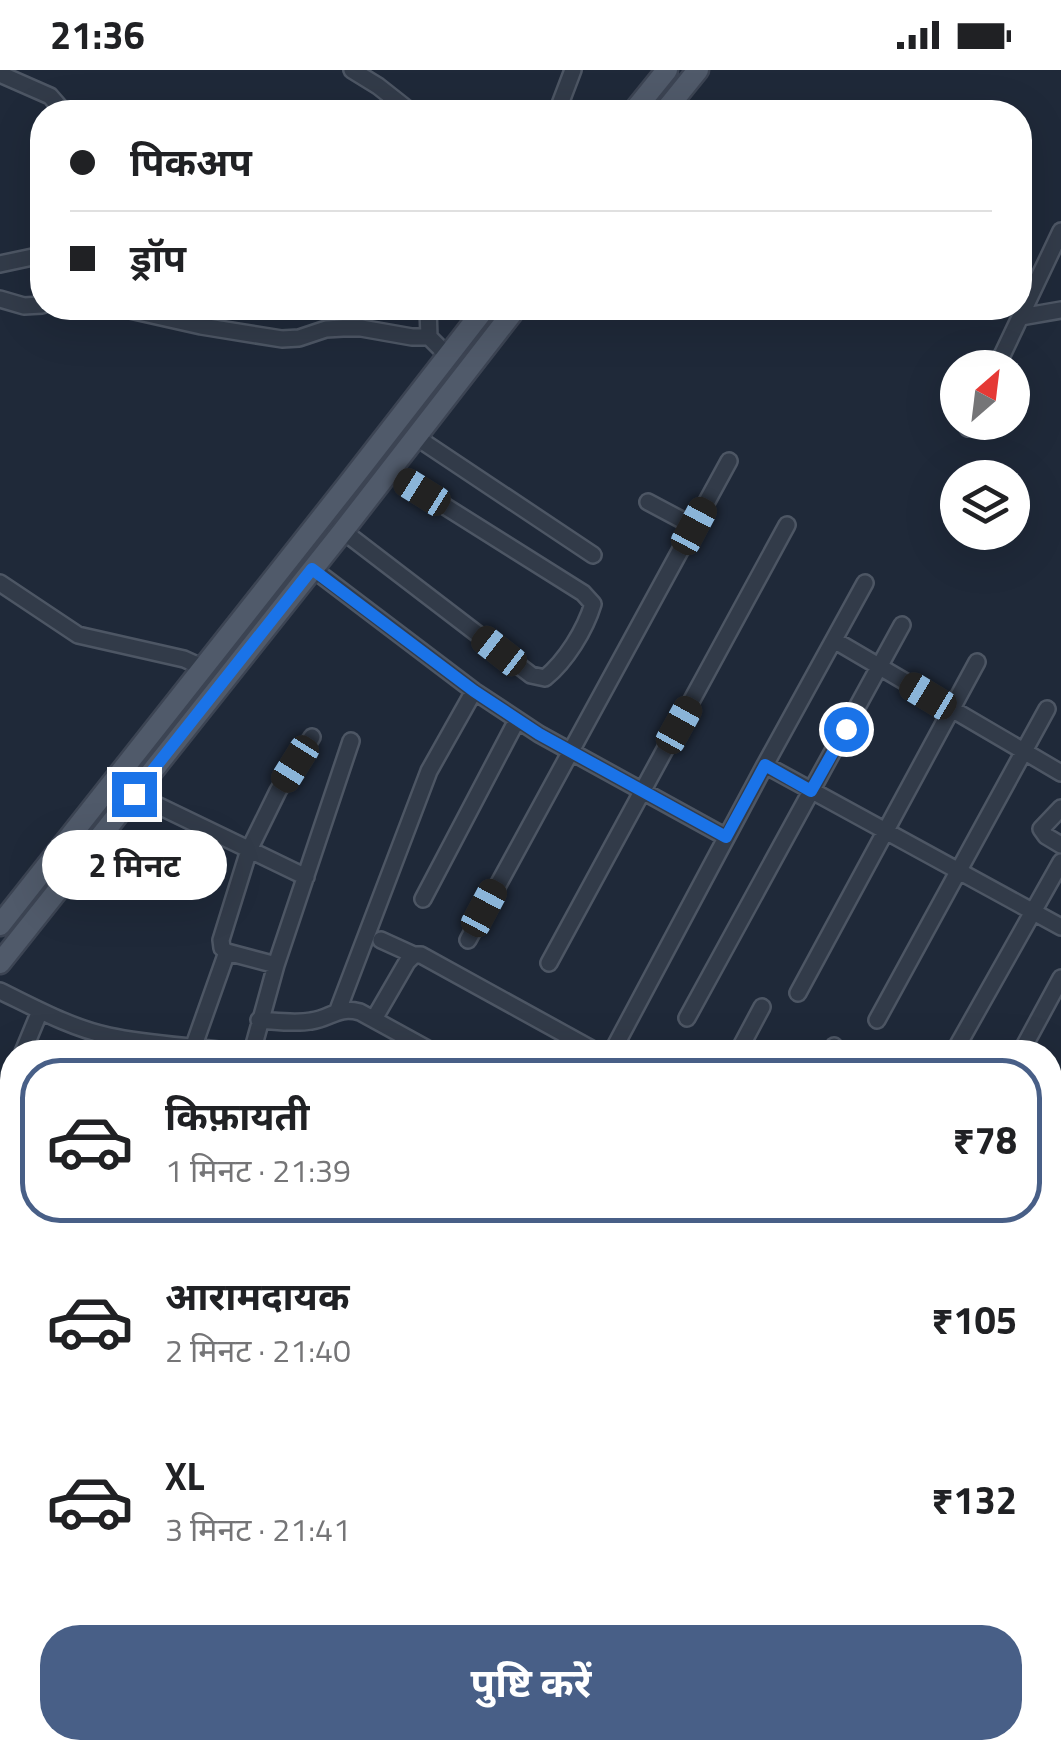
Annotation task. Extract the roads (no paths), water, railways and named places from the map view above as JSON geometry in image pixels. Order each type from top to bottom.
[{"type":"main road","points":[[643,100],[667,70]]},
{"type":"main road","points":[[674,100],[698,70]]},
{"type":"main road","points":[[0,925],[475,320]]},
{"type":"main road","points":[[0,962],[507,320]]},
{"type":"street","points":[[352,70],[396,100]]},
{"type":"street","points":[[561,100],[572,70]]},
{"type":"street","points":[[0,74],[54,100]]},
{"type":"street","points":[[1032,291],[1061,231]]},
{"type":"street","points":[[0,264],[30,258]]},
{"type":"street","points":[[0,299],[30,306]]},
{"type":"street","points":[[1032,314],[1061,310]]},
{"type":"street","points":[[174,320],[282,339],[343,328],[429,336],[448,356]]},
{"type":"street","points":[[428,320],[429,336]]},
{"type":"street","points":[[1004,350],[1018,320]]},
{"type":"street","points":[[416,437],[593,555]]},
{"type":"street","points":[[468,940],[729,461]]},
{"type":"street","points":[[343,532],[531,675],[544,678],[556,669],[588,619],[593,604],[584,592],[389,471]]},
{"type":"street","points":[[648,502],[694,526]]},
{"type":"street","points":[[549,963],[787,525]]},
{"type":"street","points":[[312,569],[517,720],[726,837]]},
{"type":"street","points":[[0,583],[78,635],[184,658],[204,668]]},
{"type":"street","points":[[618,1040],[865,583]]},
{"type":"street","points":[[688,1018],[902,626]]},
{"type":"street","points":[[834,640],[1061,773]]},
{"type":"street","points":[[798,992],[978,662]]},
{"type":"street","points":[[338,1010],[429,771],[474,691]]},
{"type":"street","points":[[877,1020],[1047,710]]},
{"type":"street","points":[[423,898],[517,720]]},
{"type":"street","points":[[276,965],[227,952],[220,940],[249,850],[278,791],[312,736]]},
{"type":"street","points":[[255,1040],[351,741]]},
{"type":"street","points":[[765,765],[1061,927]]},
{"type":"street","points":[[134,794],[306,878]]},
{"type":"street","points":[[1061,808],[1041,830],[1061,844]]},
{"type":"street","points":[[100,837],[165,871]]},
{"type":"street","points":[[961,1040],[1061,862]]},
{"type":"street","points":[[382,940],[421,955],[575,1040]]},
{"type":"street","points":[[192,1040],[227,952]]},
{"type":"street","points":[[374,1019],[414,955]]},
{"type":"street","points":[[1029,1040],[1058,989]]},
{"type":"street","points":[[0,992],[75,1026],[129,1040]]},
{"type":"street","points":[[744,1040],[762,1007]]},
{"type":"street","points":[[259,1020],[314,1021],[348,1008],[412,1040]]},
{"type":"street","points":[[27,1040],[40,1010]]},
{"type":"street","points":[[103,1040],[105,1036]]}]
